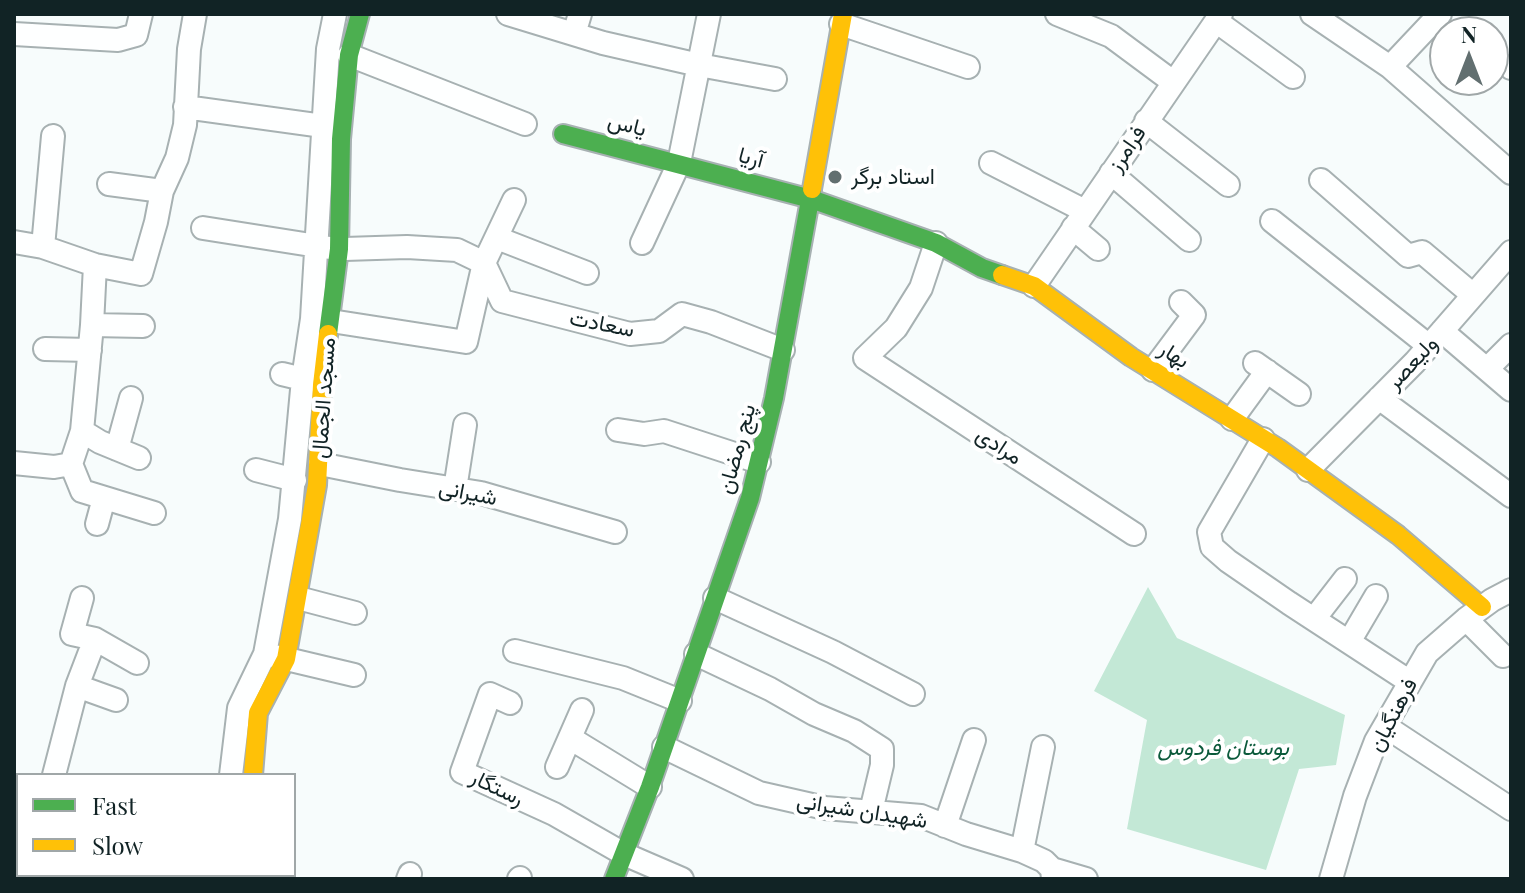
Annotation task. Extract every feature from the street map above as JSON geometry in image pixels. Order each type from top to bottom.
[{"type":"street","points":[[14,34],[118,40],[136,35],[141,14]]},
{"type":"street","points":[[14,242],[43,247],[95,265],[141,274],[162,191],[177,158],[185,125],[189,49],[195,14]]},
{"type":"street","name":"مسجد الجمال","points":[[231,773],[239,708],[287,659],[295,480],[292,376],[312,319],[328,49],[335,14]]},
{"type":"street","name":"مسجد الجمال","points":[[253,773],[258,713],[287,659],[305,599],[329,466],[322,385],[344,324],[348,249],[341,139],[349,55],[360,14]]},
{"type":"street","points":[[508,14],[577,24],[699,65],[775,79]]},
{"type":"street","points":[[642,243],[679,163],[709,14]]},
{"type":"street","points":[[1057,14],[1111,36],[1173,82]]},
{"type":"street","points":[[1312,14],[1390,67],[1511,173]]},
{"type":"street","points":[[1390,67],[1440,14]]},
{"type":"street","points":[[1219,17],[1293,77]]},
{"type":"street","name":"فرامرز","points":[[1034,286],[1219,17]]},
{"type":"street","points":[[842,19],[968,67]]},
{"type":"street","name":"پنج رمضان","points":[[614,879],[650,787],[750,498],[783,350],[842,19]]},
{"type":"street","points":[[349,55],[525,124]]},
{"type":"street","points":[[185,107],[323,126]]},
{"type":"street","points":[[1146,121],[1228,185]]},
{"type":"street","name":"یاس","points":[[563,134],[679,163]]},
{"type":"street","points":[[43,247],[53,136]]},
{"type":"street","name":"آریا","points":[[679,163],[811,199]]},
{"type":"street","points":[[991,163],[1079,220],[1098,249]]},
{"type":"street","points":[[1111,173],[1189,240]]},
{"type":"street","points":[[1321,180],[1408,256],[1422,252],[1473,295]]},
{"type":"street","points":[[109,184],[162,191]]},
{"type":"street","name":"بهار","points":[[811,199],[936,243],[982,268],[1034,286],[1153,370],[1263,439],[1398,535],[1474,613]]},
{"type":"street","points":[[344,324],[466,342],[484,263],[514,200]]},
{"type":"street","points":[[1272,221],[1436,338],[1487,369],[1511,390]]},
{"type":"street","points":[[203,228],[348,249],[407,247],[457,250],[484,263]]},
{"type":"street","points":[[497,238],[587,273]]},
{"type":"street","name":"مرادی","points":[[936,243],[921,288],[896,328],[865,358],[1134,534]]},
{"type":"street","name":"ولیعصر","points":[[1308,470],[1436,338],[1511,252]]},
{"type":"street","name":"سعادت","points":[[484,263],[502,301],[630,334],[659,331],[682,314],[783,350]]},
{"type":"street","points":[[95,265],[82,431],[71,464],[82,491],[154,513]]},
{"type":"street","points":[[1153,370],[1194,315],[1181,302]]},
{"type":"street","points":[[92,325],[143,326]]},
{"type":"street","points":[[1487,369],[1511,345]]},
{"type":"street","points":[[45,349],[90,350]]},
{"type":"street","points":[[1232,419],[1261,367],[1299,394]]},
{"type":"street","points":[[117,449],[131,398]]},
{"type":"street","points":[[1379,398],[1511,496]]},
{"type":"street","points":[[455,489],[465,425]]},
{"type":"street","points":[[618,430],[644,434],[664,431],[759,462]]},
{"type":"street","points":[[82,431],[139,458]]},
{"type":"street","points":[[1263,439],[1209,532],[1212,547],[1228,561],[1410,682]]},
{"type":"street","points":[[14,463],[54,467],[71,464]]},
{"type":"street","name":"شیرانی","points":[[329,466],[481,493],[615,532]]},
{"type":"street","points":[[256,470],[295,480]]},
{"type":"street","points":[[97,524],[104,498]]},
{"type":"street","points":[[1314,619],[1345,579]]},
{"type":"street","name":"فرهنگیان","points":[[1331,879],[1355,796],[1385,726],[1427,653],[1474,613],[1511,590]]},
{"type":"street","points":[[1349,642],[1376,596]]},
{"type":"street","points":[[82,598],[72,634],[95,639],[137,663]]},
{"type":"street","points":[[715,598],[833,652],[913,694]]},
{"type":"street","points":[[305,599],[355,613]]},
{"type":"street","points":[[1474,613],[1503,656]]},
{"type":"street","points":[[63,771],[63,732],[95,639]]},
{"type":"street","points":[[515,651],[623,678],[680,701]]},
{"type":"street","points":[[696,654],[854,731],[882,749],[882,765],[871,811]]},
{"type":"street","points":[[287,659],[354,675]]},
{"type":"street","points":[[77,686],[116,700]]},
{"type":"street","name":"رستگار","points":[[510,703],[490,694],[462,772],[554,814],[624,854]]},
{"type":"street","points":[[557,767],[582,710]]},
{"type":"street","points":[[1385,726],[1511,809]]},
{"type":"street","points":[[570,738],[650,787]]},
{"type":"street","points":[[945,826],[974,740]]},
{"type":"street","name":"شهیدان شیرانی","points":[[664,747],[759,793],[825,808],[921,816],[1022,851],[1044,861],[1052,874],[1086,879]]},
{"type":"street","points":[[1022,851],[1043,747]]},
{"type":"street","points":[[624,854],[682,879]]},
{"type":"green space","name":"بوستان فردوس","points":[[1148,587],[1177,638],[1345,715],[1336,765],[1299,769],[1266,870],[1127,829],[1147,720],[1094,691]]},
{"type":"traffic: fast","points":[[328,334],[339,249],[341,139],[349,55],[360,14]]},
{"type":"traffic: fast","points":[[563,134],[811,199],[936,243],[982,268],[1002,275]]},
{"type":"traffic: fast","points":[[614,879],[650,787],[750,498],[774,398],[812,189]]},
{"type":"traffic: slow","points":[[812,189],[843,14]]},
{"type":"traffic: slow","points":[[1002,275],[1034,286],[1131,357],[1278,448],[1398,535],[1482,607]]},
{"type":"traffic: slow","points":[[253,773],[258,713],[286,659],[317,485],[328,334]]},
{"type":"place","name":"استاد برگر","points":[[835,177]]}]
